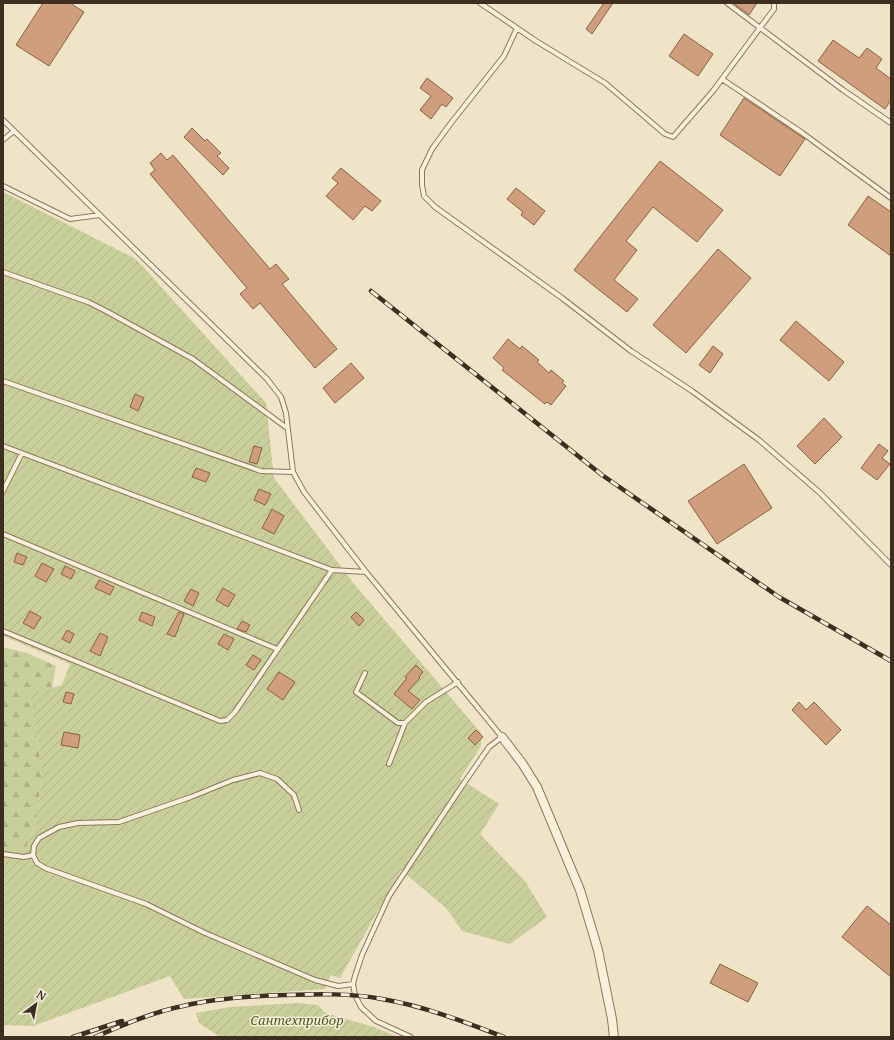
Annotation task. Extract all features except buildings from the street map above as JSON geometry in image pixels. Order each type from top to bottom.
[{"type":"street","points":[[502,736],[537,787],[580,890],[598,950],[612,1019],[614,1037]]},
{"type":"lane","points":[[480,3],[605,83],[665,134],[673,138],[722,79],[774,9],[774,3]]},
{"type":"lane","points":[[727,3],[842,90],[891,123]]},
{"type":"lane","points":[[517,28],[504,56],[432,149],[422,170],[424,196],[435,207],[562,298],[631,351],[692,391],[759,440],[819,492],[891,565]]},
{"type":"lane","points":[[722,79],[801,132],[891,198]]},
{"type":"lane","points":[[3,120],[267,379],[281,397],[286,413],[293,472],[304,492],[366,572],[502,736],[490,747],[466,779],[389,896],[354,976],[353,984],[355,995],[361,1007],[376,1021],[411,1037]]},
{"type":"lane","points":[[3,140],[14,131]]},
{"type":"lane","points":[[3,186],[70,219],[100,215]]},
{"type":"lane","points":[[3,272],[88,302],[106,311],[193,359],[287,428]]},
{"type":"lane","points":[[3,380],[261,471],[293,472]]},
{"type":"lane","points":[[3,446],[332,570],[366,572]]},
{"type":"lane","points":[[3,491],[22,453]]},
{"type":"lane","points":[[3,534],[277,650]]},
{"type":"lane","points":[[3,631],[220,720],[227,720],[332,570]]},
{"type":"lane","points":[[365,673],[356,692],[398,723],[405,723]]},
{"type":"lane","points":[[389,764],[405,723],[426,702],[458,682]]},
{"type":"lane","points":[[299,810],[294,795],[277,780],[260,773],[232,780],[192,797],[119,822],[78,823],[59,827],[39,838],[34,846],[33,855],[37,863],[45,868],[146,904],[205,933],[301,974],[330,985],[338,986],[353,984]]},
{"type":"lane","points":[[3,854],[24,857],[33,855]]},
{"type":"green space","points":[[3,192],[136,259],[266,403],[274,478],[355,585],[481,733],[481,746],[460,779],[499,804],[480,834],[525,881],[547,917],[510,944],[462,931],[447,909],[401,870],[340,978],[331,975],[325,989],[184,999],[170,976],[33,1026],[3,1025],[3,849],[24,853],[37,821],[42,770],[30,694],[62,685],[70,664],[3,636]]},
{"type":"green space","points":[[3,647],[27,653],[56,666],[52,688],[30,694],[42,770],[37,821],[24,853],[3,849]]},
{"type":"green space","name":"Сантехприбор","points":[[297,1003],[318,1005],[325,1013],[374,1027],[398,1037],[220,1037],[199,1023],[196,1013],[230,1007]]},
{"type":"railway","points":[[371,291],[602,475],[779,597],[891,661]]},
{"type":"railway","points":[[95,1037],[149,1015],[196,1003],[221,999],[273,995],[322,994],[370,997],[398,1002],[444,1015],[504,1037]]},
{"type":"railway","points":[[73,1037],[122,1021]]}]
